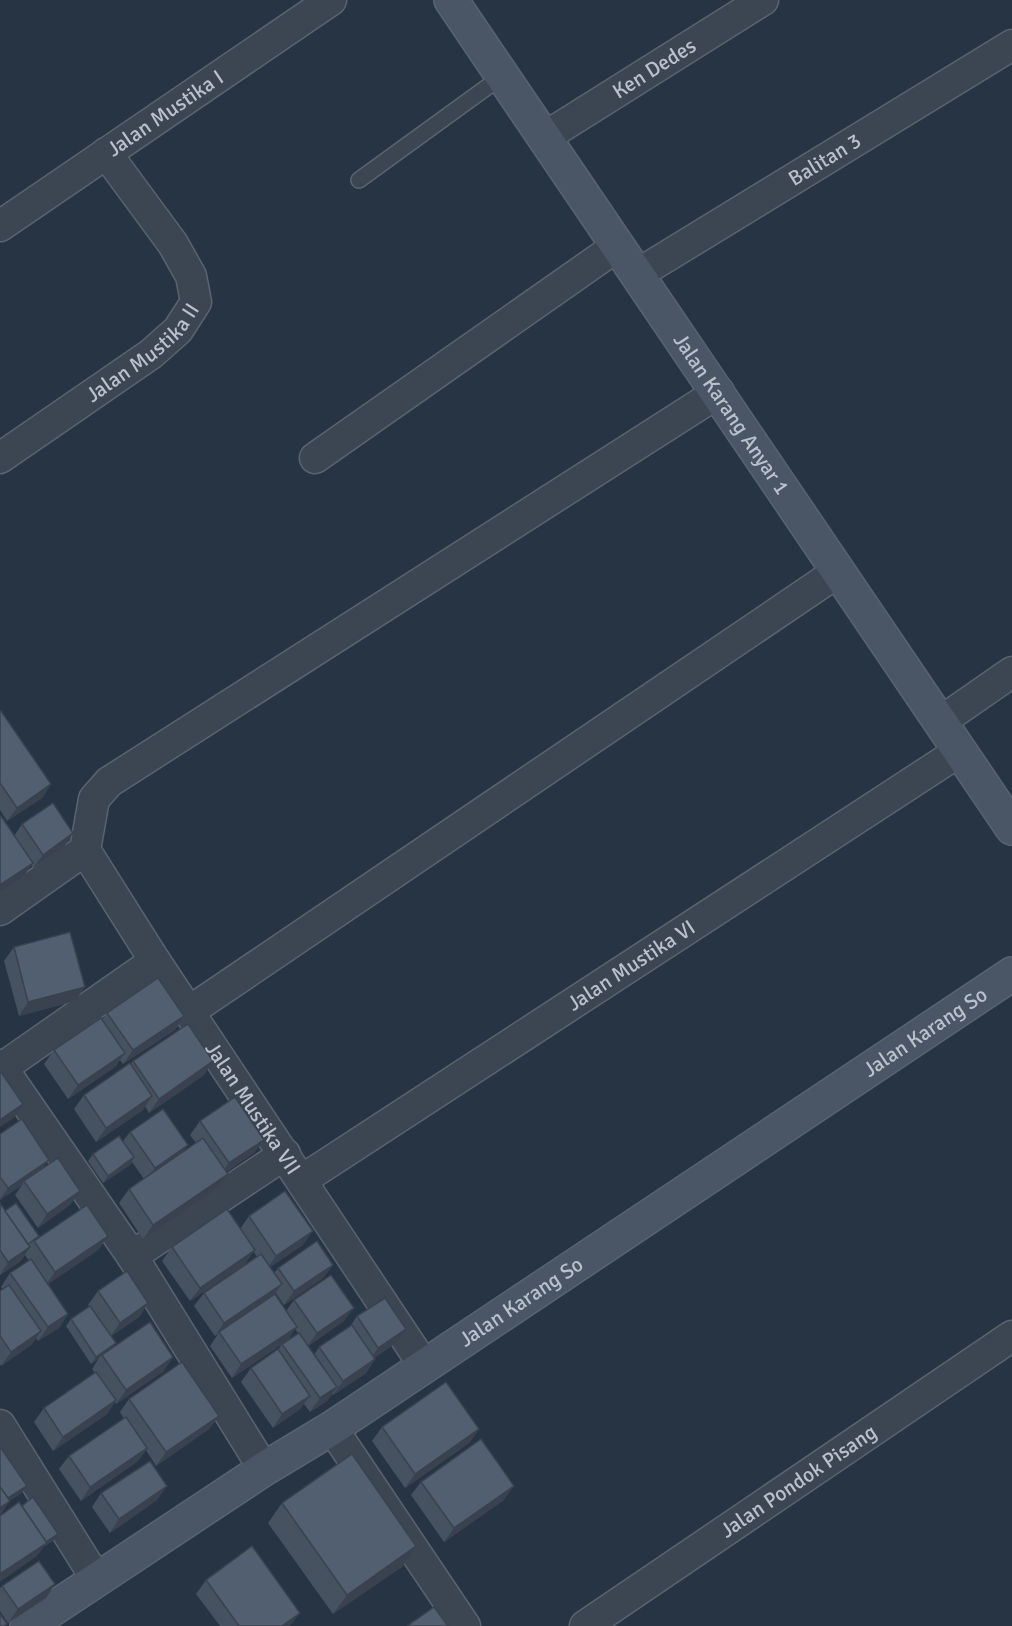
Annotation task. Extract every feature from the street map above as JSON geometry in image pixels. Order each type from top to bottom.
[{"type":"street","name":"Jalan Mustika I","points":[[0,226],[331,0]]},
{"type":"street","name":"Jalan Karang Anyar 1","points":[[451,0],[501,77],[545,137],[616,247],[638,274],[719,392],[1012,828]]},
{"type":"street","name":"Ken Dedes","points":[[545,137],[763,0]]},
{"type":"street","name":"Balitan 3","points":[[638,274],[1012,45]]},
{"type":"street","name":"Jalan Mustika II","points":[[0,458],[151,354],[178,330],[196,302],[191,276],[173,244],[106,153]]},
{"type":"street","points":[[315,458],[616,247]]},
{"type":"street","points":[[0,910],[85,850],[94,799],[109,782],[719,392]]},
{"type":"street","points":[[190,1011],[839,571]]},
{"type":"street","points":[[940,722],[1012,672]]},
{"type":"street","name":"Jalan Mustika VI","points":[[302,1180],[960,751]]},
{"type":"street","name":"Jalan Mustika VII","points":[[85,850],[155,961],[423,1364]]},
{"type":"street","points":[[155,961],[1,1067],[132,1256],[264,1469]]},
{"type":"street","name":"Jalan Karang So","points":[[27,1626],[264,1469],[332,1428],[423,1364],[1012,974]]},
{"type":"street","points":[[132,1256],[285,1155]]},
{"type":"street","name":"Jalan Pondok Pisang","points":[[585,1626],[1012,1336]]},
{"type":"street","points":[[0,1425],[97,1580]]},
{"type":"street","points":[[332,1428],[465,1626]]},
{"type":"lane","points":[[359,180],[501,77]]},
{"type":"building","points":[[1,711],[51,784],[17,808],[0,783]]},
{"type":"building","points":[[53,803],[73,833],[43,855],[22,824]]},
{"type":"building","points":[[0,817],[33,863],[0,885]]},
{"type":"building","points":[[70,932],[85,987],[28,1002],[14,947]]},
{"type":"building","points":[[158,978],[184,1016],[133,1050],[107,1013]]},
{"type":"building","points":[[101,1018],[125,1053],[78,1085],[54,1050]]},
{"type":"building","points":[[188,1024],[213,1061],[159,1099],[133,1061]]},
{"type":"building","points":[[130,1063],[152,1096],[106,1128],[84,1095]]},
{"type":"building","points":[[0,1072],[23,1104],[0,1120]]},
{"type":"building","points":[[235,1097],[264,1140],[229,1163],[200,1121]]},
{"type":"building","points":[[163,1109],[188,1145],[155,1168],[130,1132]]},
{"type":"building","points":[[22,1119],[49,1160],[8,1188],[0,1177],[0,1134]]},
{"type":"building","points":[[119,1136],[134,1157],[108,1176],[93,1154]]},
{"type":"building","points":[[203,1138],[228,1174],[153,1225],[129,1189]]},
{"type":"building","points":[[58,1158],[80,1191],[47,1214],[24,1181]]},
{"type":"building","points":[[285,1191],[313,1231],[276,1256],[249,1216]]},
{"type":"building","points":[[0,1203],[30,1247],[8,1262],[0,1250]]},
{"type":"building","points":[[16,1203],[39,1236],[28,1244],[5,1211]]},
{"type":"building","points":[[87,1205],[108,1236],[55,1272],[34,1241]]},
{"type":"building","points":[[227,1209],[255,1250],[200,1288],[172,1247]]},
{"type":"building","points":[[317,1241],[333,1265],[294,1291],[278,1268]]},
{"type":"building","points":[[261,1254],[282,1284],[224,1323],[204,1293]]},
{"type":"building","points":[[31,1259],[68,1314],[48,1327],[10,1273]]},
{"type":"building","points":[[127,1271],[148,1303],[120,1323],[98,1291]]},
{"type":"building","points":[[331,1275],[354,1308],[317,1333],[294,1300]]},
{"type":"building","points":[[9,1285],[41,1331],[11,1352],[0,1336],[0,1291]]},
{"type":"building","points":[[275,1294],[297,1327],[241,1364],[219,1332]]},
{"type":"building","points":[[385,1298],[406,1329],[378,1348],[357,1316]]},
{"type":"building","points":[[90,1306],[116,1343],[96,1357],[71,1319]]},
{"type":"building","points":[[150,1322],[173,1357],[126,1390],[102,1355]]},
{"type":"building","points":[[352,1325],[375,1359],[343,1381],[319,1347]]},
{"type":"building","points":[[299,1333],[337,1387],[320,1398],[282,1344]]},
{"type":"building","points":[[278,1349],[310,1396],[282,1414],[251,1368]]},
{"type":"building","points":[[182,1362],[219,1416],[166,1452],[129,1399]]},
{"type":"building","points":[[96,1372],[116,1400],[63,1437],[44,1408]]},
{"type":"building","points":[[446,1382],[479,1429],[415,1474],[382,1427]]},
{"type":"building","points":[[126,1417],[147,1448],[90,1487],[69,1456]]},
{"type":"building","points":[[481,1439],[514,1486],[454,1528],[421,1482]]},
{"type":"building","points":[[0,1448],[27,1486],[8,1498],[0,1487]]},
{"type":"building","points":[[352,1454],[416,1546],[347,1595],[282,1503]]},
{"type":"building","points":[[150,1461],[167,1486],[119,1519],[101,1493]]},
{"type":"building","points":[[0,1487],[10,1501],[0,1508]]},
{"type":"building","points":[[33,1497],[58,1534],[46,1542],[22,1506]]},
{"type":"building","points":[[19,1502],[47,1543],[0,1574],[0,1516]]},
{"type":"building","points":[[252,1546],[300,1613],[282,1626],[239,1626],[206,1580]]},
{"type":"building","points":[[39,1561],[55,1584],[18,1609],[2,1586]]},
{"type":"building","points":[[434,1607],[448,1626],[407,1626]]},
{"type":"building","points":[[0,1614],[7,1624],[4,1626],[0,1626]]}]
